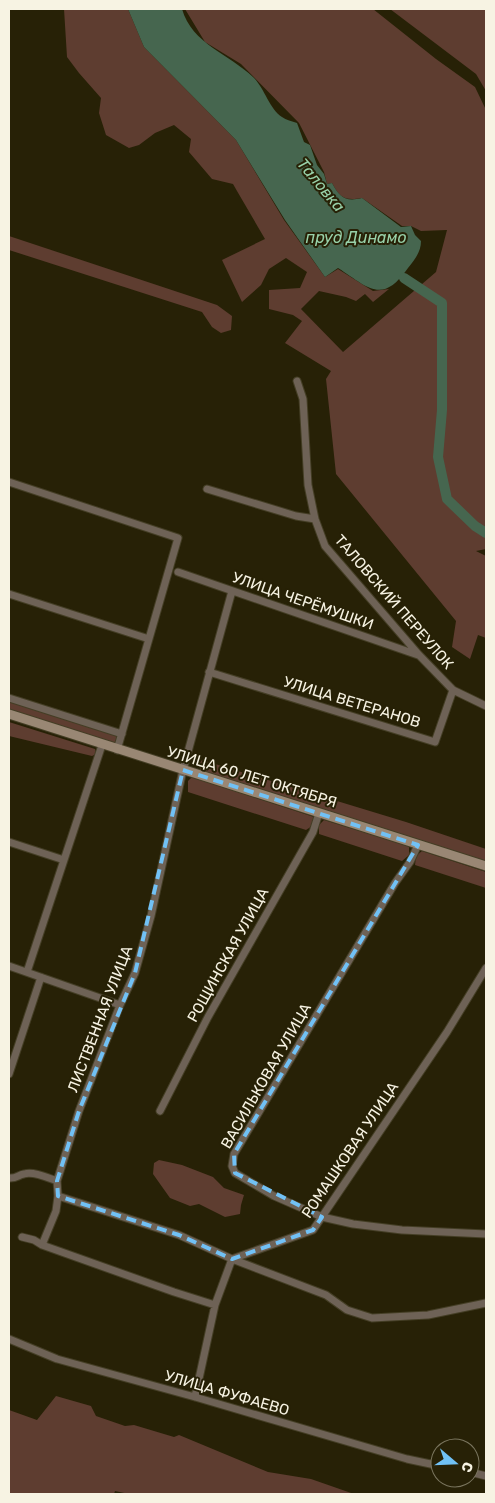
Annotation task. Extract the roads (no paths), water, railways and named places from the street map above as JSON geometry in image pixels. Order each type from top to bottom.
[{"type":"street","name":"ТАЛОВСКИЙ ПЕРЕУЛОК","points":[[297,381],[303,399],[308,485],[315,519],[325,546],[419,655],[453,690],[486,706]]},
{"type":"street","points":[[9,482],[178,538],[117,750]]},
{"type":"street","points":[[207,489],[296,516],[315,519]]},
{"type":"street","name":"УЛИЦА ЧЕРЁМУШКИ","points":[[178,572],[419,655]]},
{"type":"street","name":"ЛИСТВЕННАЯ УЛИЦА","points":[[42,1245],[56,1211],[57,1181],[79,1111],[120,1005],[135,973],[151,916],[183,770],[232,591]]},
{"type":"street","points":[[9,594],[149,639]]},
{"type":"street","name":"УЛИЦА ВЕТЕРАНОВ","points":[[209,672],[435,742],[453,690]]},
{"type":"street","points":[[9,698],[122,734]]},
{"type":"street","name":"УЛИЦА 60 ЛЕТ ОКТЯБРЯ","points":[[9,714],[117,750],[486,866]]},
{"type":"street","points":[[27,972],[102,745]]},
{"type":"street","name":"РОЩИНСКАЯ УЛИЦА","points":[[160,1111],[208,1017],[313,832],[319,813]]},
{"type":"street","points":[[9,842],[64,860]]},
{"type":"street","name":"ВАСИЛЬКОВАЯ УЛИЦА","points":[[418,845],[410,862],[234,1154],[232,1166],[235,1173],[274,1196],[322,1217],[353,1224],[402,1230],[486,1234]]},
{"type":"street","points":[[9,966],[120,1005]]},
{"type":"street","name":"РОМАШКОВАЯ УЛИЦА","points":[[232,1259],[313,1230],[447,1032],[486,968]]},
{"type":"street","points":[[9,1074],[41,976]]},
{"type":"street","points":[[11,1179],[25,1173],[36,1174],[57,1181]]},
{"type":"street","points":[[58,1196],[179,1235],[232,1259],[326,1296],[347,1310],[372,1318],[428,1315],[486,1303]]},
{"type":"street","points":[[22,1237],[215,1305]]},
{"type":"street","points":[[195,1397],[215,1305],[232,1259]]},
{"type":"street","name":"УЛИЦА ФУФАЕВО","points":[[9,1339],[57,1359],[195,1397],[324,1436],[430,1464]]},
{"type":"water","name":"пруд Динамо","points":[[128,9],[182,9],[187,21],[203,40],[253,77],[278,114],[285,119],[297,123],[304,142],[310,145],[317,165],[324,174],[327,184],[332,183],[344,198],[362,198],[401,227],[411,226],[415,235],[421,241],[420,249],[399,279],[383,290],[367,287],[338,268],[325,277],[285,220],[236,140],[144,47]]},
{"type":"waterway","name":"Таловка","points":[[404,278],[442,303],[442,410],[438,457],[447,499],[475,526],[486,533]]}]
